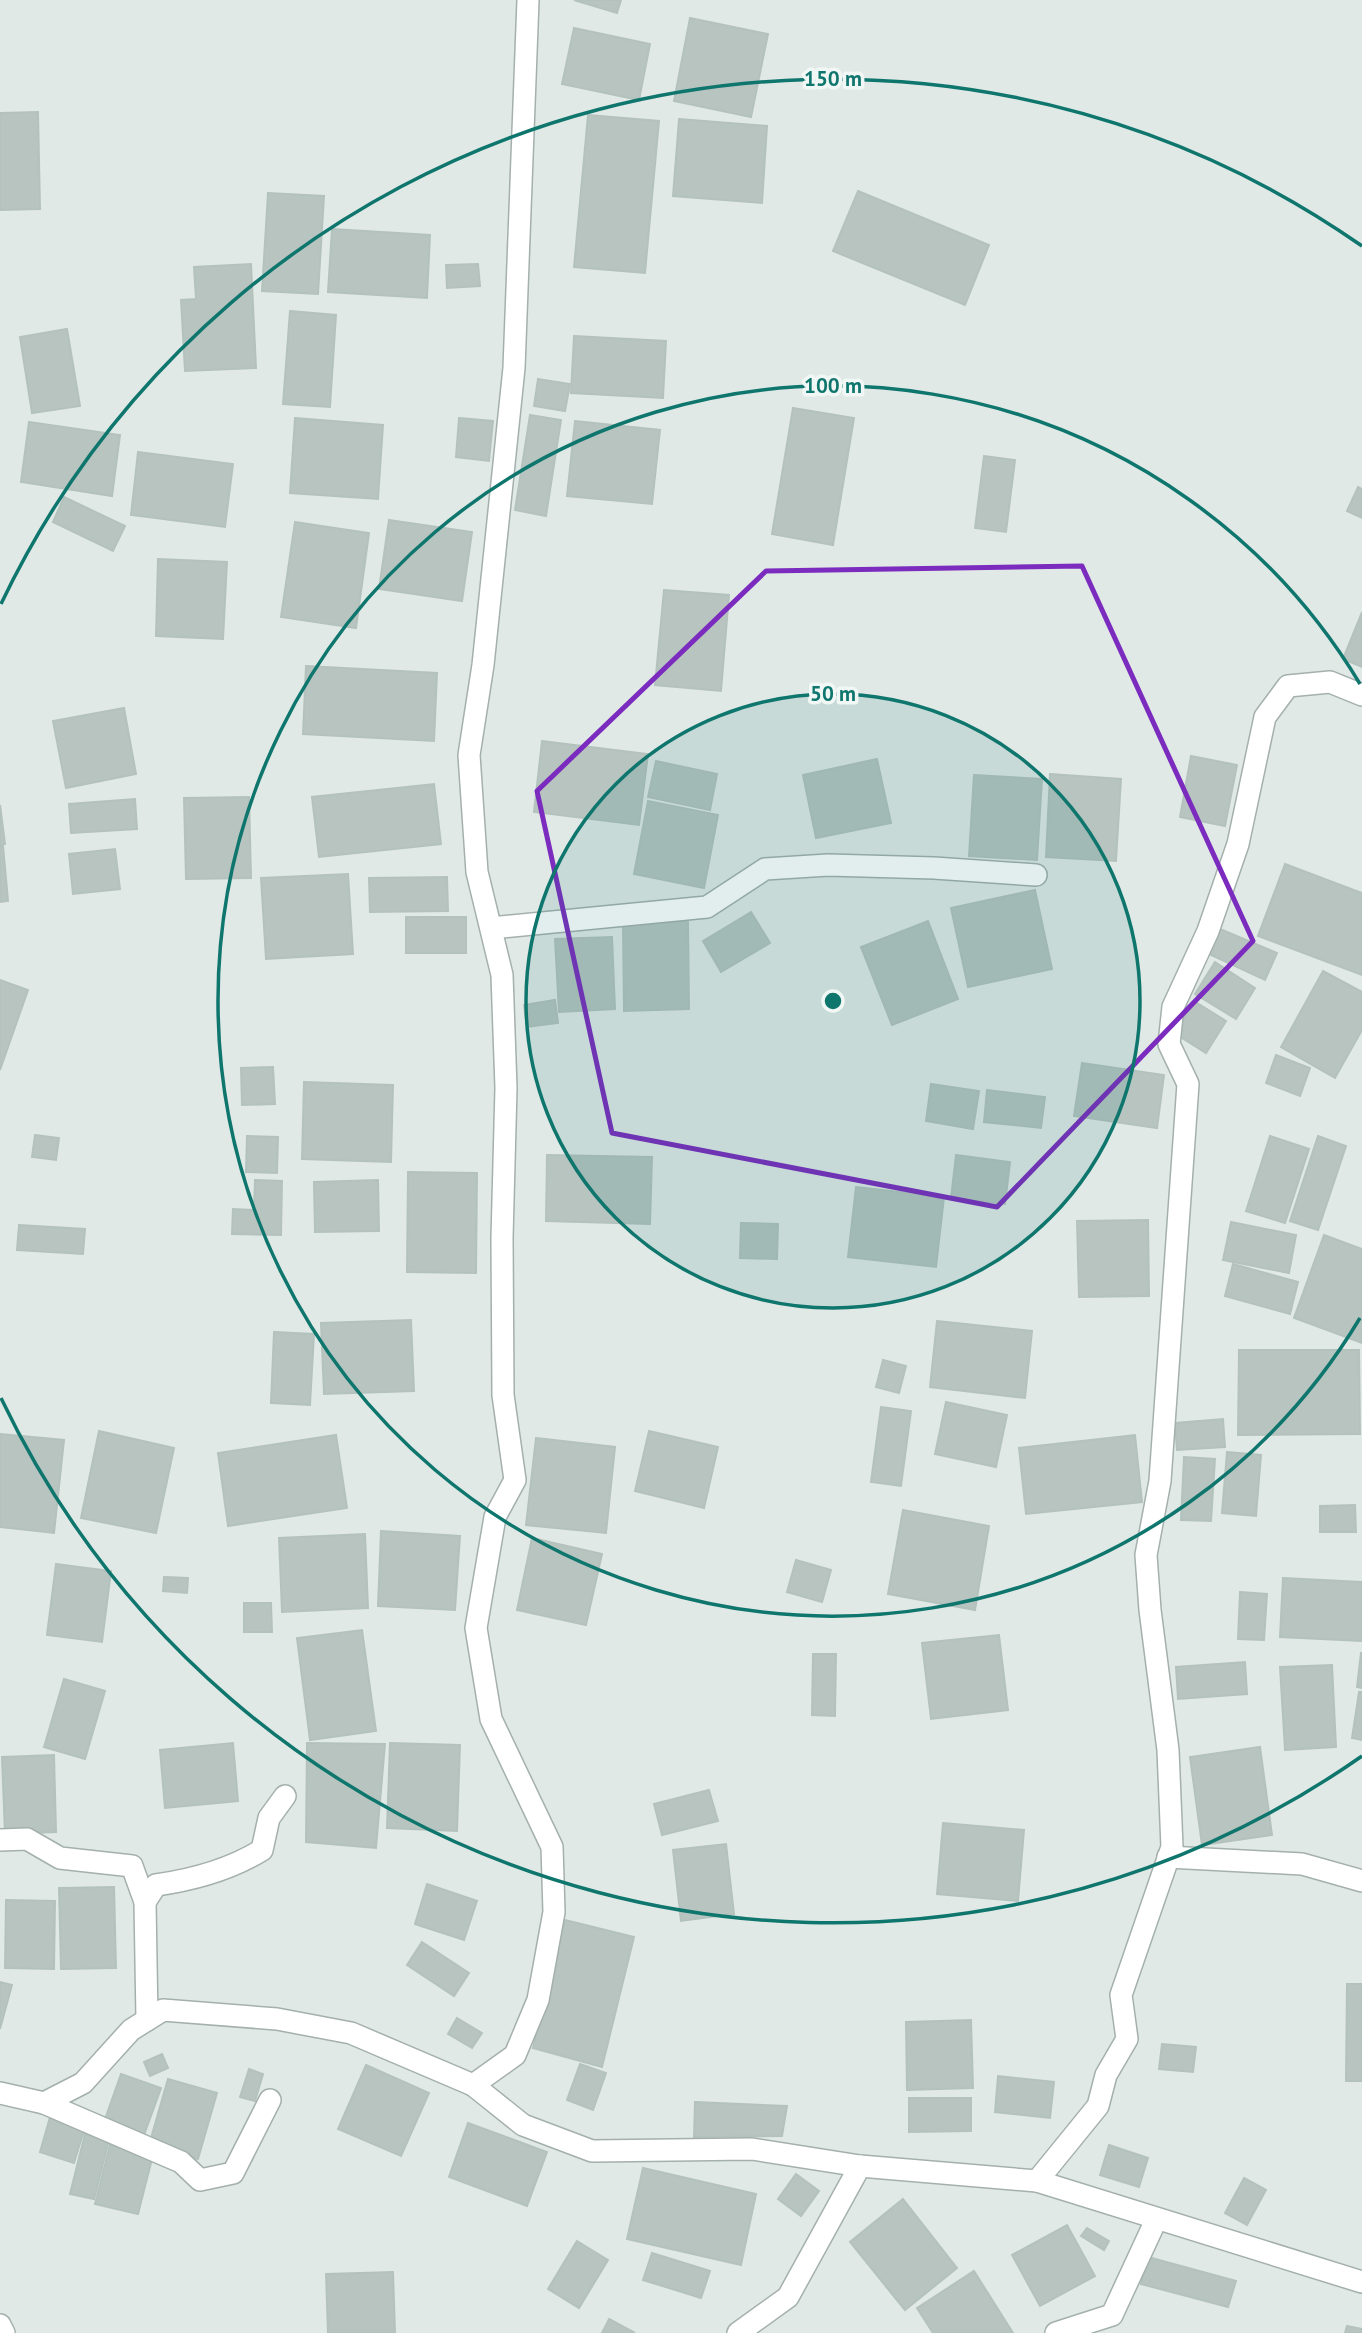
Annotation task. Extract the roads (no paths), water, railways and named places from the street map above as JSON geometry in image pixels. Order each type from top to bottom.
[{"type":"street","points":[[473,2085],[516,2055],[538,2000],[554,1912],[552,1847],[491,1719],[475,1628],[495,1517],[514,1480],[503,1395],[502,1238],[506,1088],[502,975],[477,872],[469,755],[483,665],[514,368],[528,0]]},
{"type":"street","points":[[1037,2181],[1098,2106],[1106,2075],[1128,2039],[1121,1995],[1172,1847],[1168,1750],[1150,1610],[1146,1555],[1160,1481],[1188,1084],[1169,1044],[1173,1007],[1208,932],[1238,844],[1265,717],[1288,686],[1330,682],[1362,695]]},
{"type":"street","points":[[491,929],[707,907],[765,869],[828,865],[1036,875]]},
{"type":"street","points":[[145,1902],[156,1885],[241,1863],[262,1850],[269,1818],[285,1796]]},
{"type":"street","points":[[0,1840],[27,1839],[60,1858],[132,1866],[145,1902],[147,2020]]},
{"type":"street","points":[[1168,1857],[1302,1864],[1362,1881]]},
{"type":"street","points":[[44,2103],[83,2082],[131,2030],[163,2010],[277,2019],[351,2033],[473,2085],[523,2125],[592,2151],[752,2149],[860,2166],[1037,2181],[1362,2282]]},
{"type":"street","points":[[0,2093],[44,2103],[181,2162],[200,2180],[233,2173],[270,2100]]},
{"type":"street","points":[[738,2333],[788,2297],[860,2166]]},
{"type":"street","points":[[1056,2333],[1111,2324],[1156,2220]]},
{"type":"street","points":[[0,2325],[4,2333]]}]
